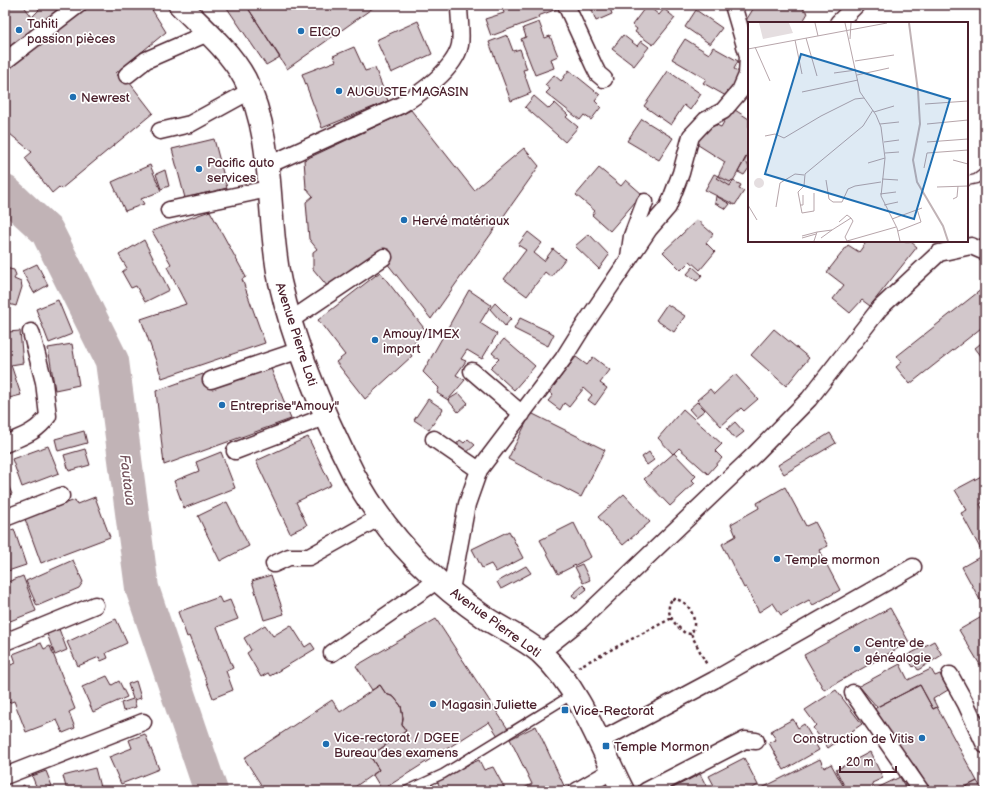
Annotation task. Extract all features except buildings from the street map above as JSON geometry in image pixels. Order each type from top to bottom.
[{"type":"main road","name":"Avenue Pierre Loti","points":[[180,5],[208,33],[236,65],[250,91],[260,121],[266,166],[273,244],[280,283],[290,320],[313,385],[354,474],[380,517],[400,544],[445,585],[485,617],[541,653],[562,675],[574,694],[623,791]]},
{"type":"street","points":[[5,61],[78,5]]},
{"type":"street","points":[[266,166],[401,105],[418,95],[454,60],[460,45],[459,5]]},
{"type":"street","points":[[566,5],[598,74],[604,79]]},
{"type":"street","points":[[332,653],[445,585],[467,504],[479,470],[563,360],[649,229],[668,207],[681,173],[691,136],[706,120],[723,111],[740,91],[748,75],[748,56],[733,5]]},
{"type":"street","points":[[839,22],[856,5]]},
{"type":"street","points":[[127,75],[146,60],[208,33]]},
{"type":"street","points":[[160,130],[190,124],[250,91]]},
{"type":"street","points":[[169,210],[268,189]]},
{"type":"street","points":[[629,259],[632,236],[646,202]]},
{"type":"street","points":[[528,645],[541,652],[580,621],[755,454],[809,399],[880,308],[938,253],[971,246],[985,252]]},
{"type":"street","points":[[290,320],[384,257]]},
{"type":"street","points":[[5,444],[35,431],[41,427],[48,416],[44,382],[31,332]]},
{"type":"street","points":[[211,380],[300,350]]},
{"type":"street","points":[[472,371],[522,414]]},
{"type":"street","points":[[235,452],[327,416]]},
{"type":"street","points":[[434,439],[479,470]]},
{"type":"street","points":[[5,518],[61,496]]},
{"type":"street","points":[[274,564],[290,557],[309,557],[380,517]]},
{"type":"street","points":[[598,742],[714,680],[913,567]]},
{"type":"street","points":[[5,642],[95,605]]},
{"type":"street","points":[[950,675],[966,704],[985,745]]},
{"type":"street","points":[[852,693],[921,791]]},
{"type":"street","points":[[5,776],[143,722]]},
{"type":"street","points":[[646,791],[745,740],[756,741]]},
{"type":"street","points":[[577,791],[613,770]]},
{"type":"lane","points":[[968,181],[976,180],[985,172]]},
{"type":"lane","points":[[406,791],[443,774],[574,694]]},
{"type":"path","points":[[672,599],[683,601],[688,607],[694,622],[694,628],[691,634],[685,633],[672,618],[669,612],[668,604],[672,599]]},
{"type":"path","points":[[562,675],[602,656],[672,618]]},
{"type":"path","points":[[691,634],[714,680]]},
{"type":"waterway","name":"Fautaua","points":[[5,192],[47,231],[112,361],[142,588],[211,791]]},
{"type":"place","name":"Tahiti passion pièces","points":[[19,30]]},
{"type":"place","name":"EICO","points":[[301,31]]},
{"type":"place","name":"AUGUSTE MAGASIN","points":[[339,91]]},
{"type":"place","name":"Newrest","points":[[73,97]]},
{"type":"place","name":"Pacific auto services","points":[[199,169]]},
{"type":"place","name":"Hervé matériaux","points":[[404,220]]},
{"type":"place","name":"Amouy/IMEX import","points":[[375,340]]},
{"type":"place","name":"Entreprise\"Amouy\"","points":[[222,405]]},
{"type":"place","name":"Temple mormon","points":[[777,559]]},
{"type":"place","name":"Centre de généalogie","points":[[857,649]]},
{"type":"place","name":"Magasin Juliette","points":[[433,704]]},
{"type":"place","name":"Vice-Rectorat","points":[[565,710]]},
{"type":"place","name":"Construction de Vitis","points":[[922,738]]},
{"type":"place","name":"Vice-rectorat / DGEE Bureau des examens","points":[[326,744]]},
{"type":"place","name":"Temple Mormon","points":[[606,746]]}]
